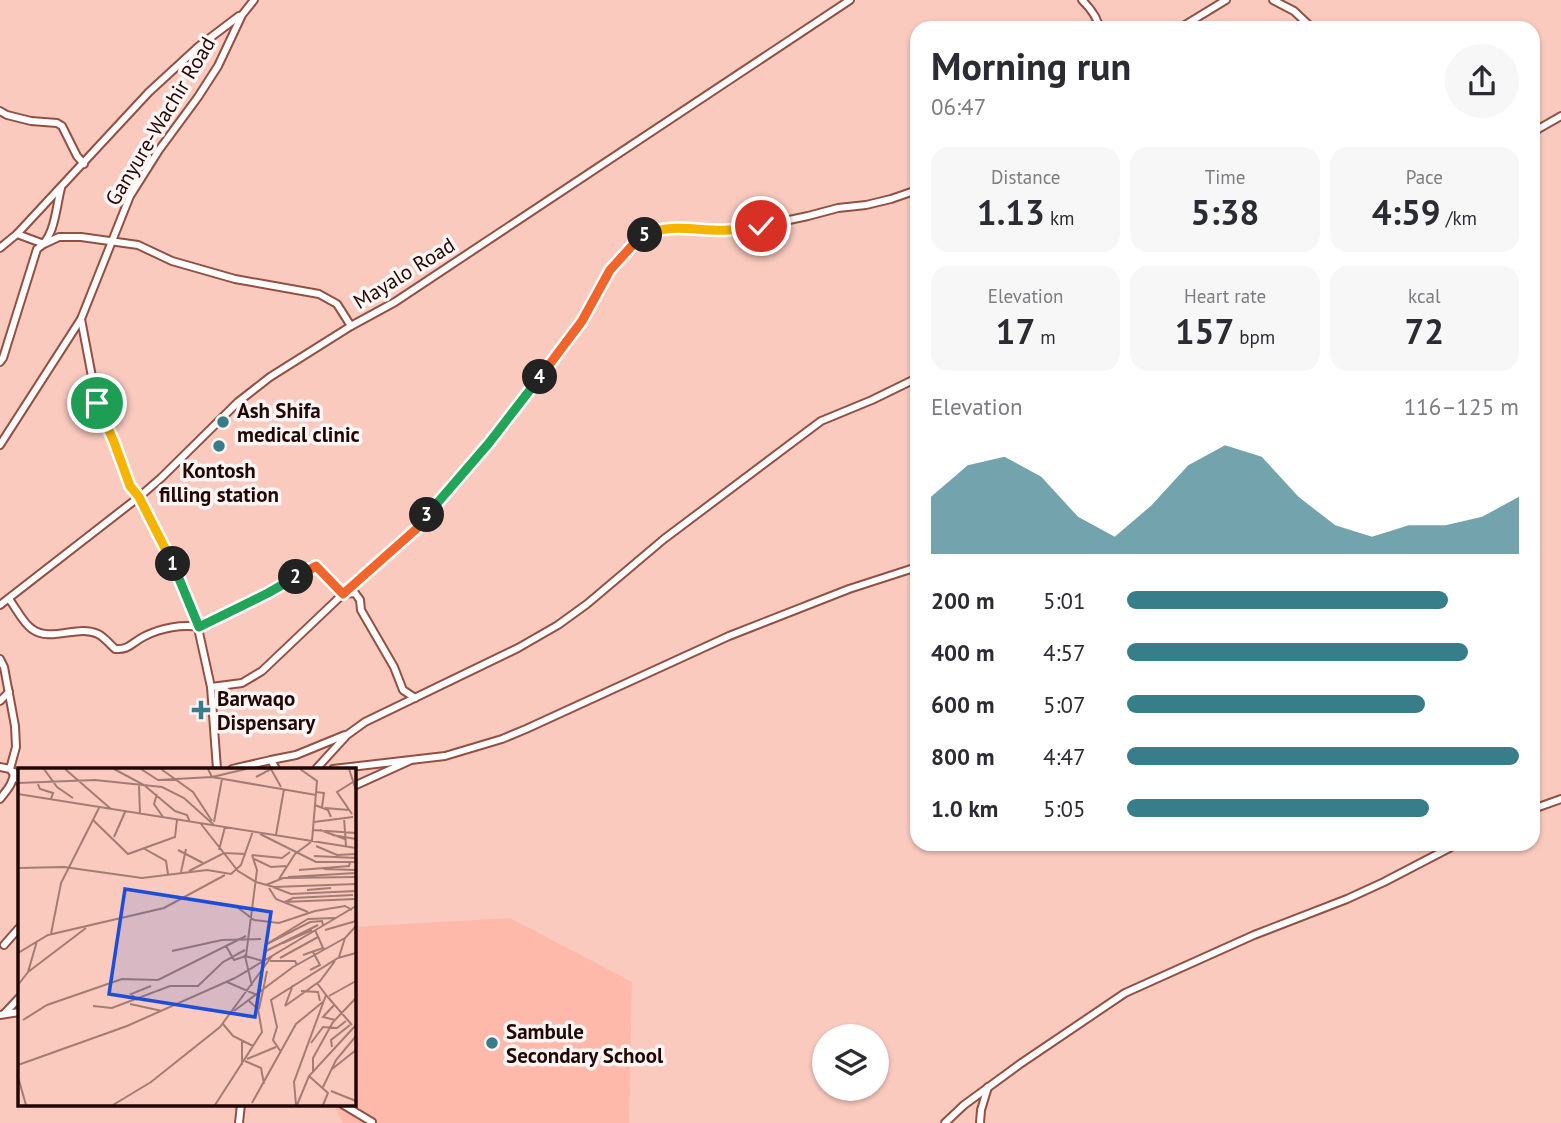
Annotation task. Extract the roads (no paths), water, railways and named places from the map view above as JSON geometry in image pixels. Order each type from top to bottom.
[{"type":"street","name":"Ganyure-Wachir Road","points":[[0,445],[81,319],[130,196],[218,66],[242,15],[254,0]]},
{"type":"street","name":"Mayalo Road","points":[[0,605],[139,497],[237,402],[270,377],[394,302],[850,0]]},
{"type":"street","points":[[1082,0],[1098,21]]},
{"type":"street","points":[[1192,21],[1226,0]]},
{"type":"street","points":[[1273,0],[1294,11],[1305,21]]},
{"type":"street","points":[[0,248],[17,234],[84,164],[149,92],[198,47],[242,15]]},
{"type":"street","points":[[0,111],[31,121],[57,123],[62,126],[84,164]]},
{"type":"street","points":[[1540,128],[1561,116]]},
{"type":"street","points":[[44,244],[61,187]]},
{"type":"street","points":[[211,687],[237,684],[253,677],[273,662],[343,594],[423,523],[429,511],[489,443],[544,372],[582,321],[610,270],[640,237],[668,228],[729,230],[761,226],[838,208],[891,200],[910,193]]},
{"type":"street","points":[[17,234],[44,244]]},
{"type":"street","points":[[0,362],[37,249],[59,236],[138,245],[172,261],[234,279],[319,294],[337,304],[351,326]]},
{"type":"street","points":[[81,319],[97,403],[130,486],[139,497],[177,574],[199,627],[211,687],[217,768]]},
{"type":"street","points":[[236,768],[296,755],[346,734],[365,722],[518,648],[558,625],[587,604],[664,539],[821,421],[910,381]]},
{"type":"street","points":[[9,598],[27,625],[36,631],[48,634],[98,633],[115,649],[130,647],[142,637],[159,630],[187,625],[199,627],[316,566],[343,594]]},
{"type":"street","points":[[343,768],[446,756],[502,739],[729,636],[849,589],[910,569]]},
{"type":"street","points":[[343,594],[355,593],[360,600],[361,610],[394,667],[402,690],[415,698]]},
{"type":"street","points":[[0,659],[9,692],[16,747],[12,771],[14,778],[0,799]]},
{"type":"street","points":[[0,701],[9,692]]},
{"type":"street","points":[[317,768],[346,734]]},
{"type":"street","points":[[355,786],[414,758]]},
{"type":"street","points":[[271,760],[275,768]]},
{"type":"street","points":[[0,767],[12,771],[18,779]]},
{"type":"street","points":[[1540,806],[1561,799]]},
{"type":"street","points":[[945,1123],[988,1087],[1125,993],[1254,934],[1347,899],[1444,851]]},
{"type":"street","points":[[5,946],[18,929]]},
{"type":"street","points":[[2,1014],[18,1000]]},
{"type":"street","points":[[981,1123],[981,1110],[988,1087]]},
{"type":"street","points":[[345,1106],[372,1122]]},
{"type":"place","name":"Ash Shifa medical clinic","points":[[223,422]]},
{"type":"place","name":"Kontosh filling station","points":[[219,446]]},
{"type":"place","name":"Barwaqo Dispensary","points":[[201,710]]},
{"type":"place","name":"Sambule Secondary School","points":[[492,1043]]}]
